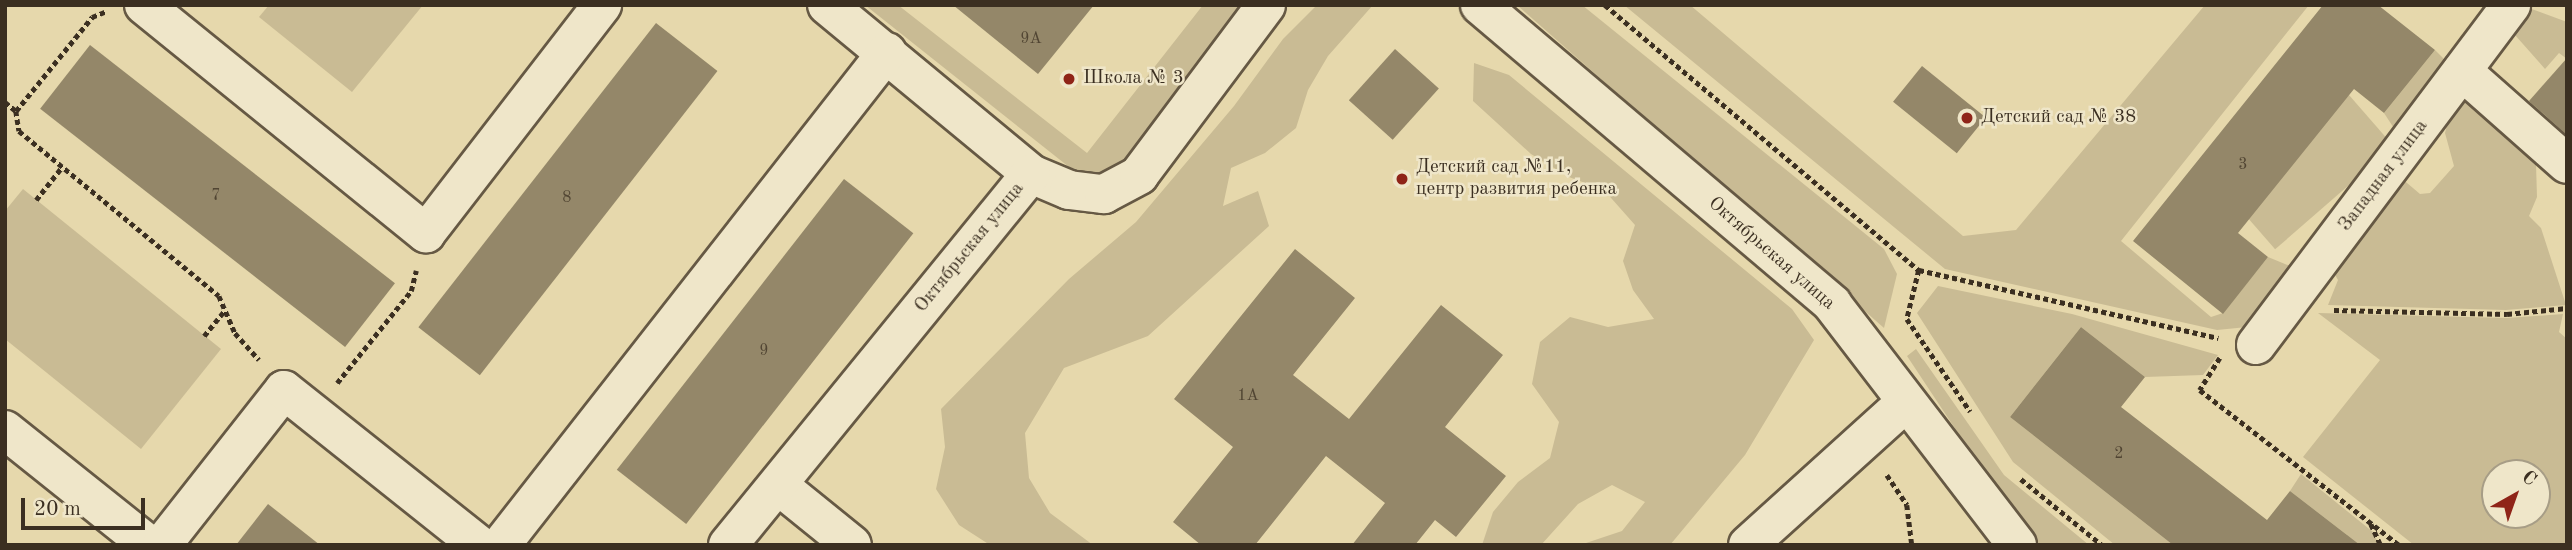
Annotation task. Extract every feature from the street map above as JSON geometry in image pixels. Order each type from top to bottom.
[{"type":"street","points":[[144,5],[426,233],[602,5]]},
{"type":"street","points":[[827,5],[1031,174]]},
{"type":"street","name":"Октябрьская улица","points":[[728,545],[1031,174],[1069,190],[1104,194],[1130,181],[1266,5]]},
{"type":"street","name":"Октябрьская улица","points":[[1480,5],[1832,304],[2008,542]]},
{"type":"street","name":"Западная улица","points":[[2240,348],[2462,71],[2511,5]]},
{"type":"street","points":[[501,545],[887,52]]},
{"type":"street","points":[[2462,71],[2567,164]]},
{"type":"street","points":[[162,545],[298,401],[480,545]]},
{"type":"street","points":[[1748,545],[1906,402]]},
{"type":"street","points":[[5,430],[149,545]]},
{"type":"street","points":[[778,485],[852,545]]},
{"type":"path","points":[[16,111],[92,17],[120,5]]},
{"type":"path","points":[[1605,5],[1919,270],[1907,319],[1978,423]]},
{"type":"path","points":[[5,102],[16,111],[19,131],[219,296],[235,333],[298,401],[411,291],[426,233]]},
{"type":"path","points":[[36,201],[62,167]]},
{"type":"path","points":[[204,336],[224,311]]},
{"type":"path","points":[[2240,348],[2200,390],[2399,545]]},
{"type":"path","points":[[2009,469],[2102,545]]},
{"type":"path","points":[[2370,522],[2381,545]]},
{"type":"shaded area","points":[[269,5],[423,5],[352,92],[259,17]]},
{"type":"shaded area","points":[[865,5],[898,5],[1087,153],[1203,5],[1243,5],[1118,173],[1104,177],[1069,167]]},
{"type":"shaded area","points":[[1317,5],[1373,5],[1328,56],[1308,90],[1296,128],[1265,153],[1231,168],[1223,206],[1258,191],[1269,226],[1148,336],[1064,368],[1025,433],[1029,478],[1050,513],[1093,545],[990,545],[959,525],[936,489],[945,447],[941,409],[1069,279],[1136,222],[1234,106],[1283,39]]},
{"type":"shaded area","points":[[1517,5],[1582,5],[1884,249],[1897,274],[1884,328]]},
{"type":"shaded area","points":[[1624,5],[1690,5],[1963,236],[2016,230],[2205,5],[2309,5],[2121,241],[2211,317],[2223,313],[2268,257],[2300,270],[2247,327],[2217,330],[1945,269]]},
{"type":"shaded area","points":[[2529,8],[2567,22],[2567,59],[2559,53],[2545,69],[2515,35],[2516,20]]},
{"type":"shaded area","points":[[2435,50],[2449,64],[2401,139],[2384,113]]},
{"type":"shaded area","points":[[1474,63],[1509,75],[1792,309],[1814,340],[1745,455],[1670,545],[1580,545],[1622,531],[1645,502],[1612,485],[1578,504],[1541,545],[1482,545],[1493,512],[1518,482],[1550,458],[1559,422],[1532,384],[1540,342],[1570,317],[1608,327],[1654,319],[1633,290],[1623,261],[1635,225],[1604,190],[1569,177],[1531,154],[1473,101]]},
{"type":"shaded area","points":[[2349,95],[2394,146],[2275,249],[2231,198]]},
{"type":"shaded area","points":[[2466,99],[2527,141],[2536,164],[2537,197],[2529,216],[2541,228],[2566,305],[2506,310],[2328,305],[2338,280],[2334,273],[2400,177],[2420,194],[2430,193],[2454,166],[2445,133],[2450,114]]},
{"type":"shaded area","points":[[23,189],[221,349],[141,449],[5,339],[5,211]]},
{"type":"shaded area","points":[[1938,286],[2072,314],[2218,355],[2203,375],[2145,377],[2081,327],[2010,417],[2173,545],[2115,545],[2013,462],[1917,313]]},
{"type":"shaded area","points":[[2318,313],[2507,318],[2563,314],[2559,332],[2567,339],[2567,545],[2414,545],[2303,457],[2380,360]]},
{"type":"shaded area","points":[[1916,349],[2004,475],[2089,545],[2038,545],[2017,522],[1907,356]]},
{"type":"shaded area","points":[[2301,474],[2373,532],[2379,545],[2339,545],[2347,535],[2290,491]]},
{"type":"building","points":[[953,5],[1094,5],[1038,74]]},
{"type":"building","points":[[2323,5],[2378,5],[2435,50],[2384,113],[2354,89],[2238,233],[2268,257],[2223,314],[2133,241]]},
{"type":"building","points":[[656,23],[717,71],[480,375],[418,327]]},
{"type":"building","points":[[90,45],[395,283],[345,347],[40,109]]},
{"type":"building","points":[[1395,49],[1439,88],[1393,140],[1349,100]]},
{"type":"building","points":[[2567,58],[2567,135],[2529,101]]},
{"type":"building","points":[[1922,66],[1986,118],[1957,153],[1893,102]]},
{"type":"building","points":[[844,179],[913,233],[686,524],[617,470]]},
{"type":"building","points":[[1295,249],[1355,298],[1293,375],[1349,419],[1441,305],[1503,355],[1445,427],[1506,476],[1456,537],[1435,520],[1415,545],[1352,545],[1385,503],[1326,456],[1255,545],[1201,545],[1173,522],[1233,447],[1174,399]]},
{"type":"building","points":[[2081,327],[2145,377],[2121,407],[2267,520],[2290,491],[2360,545],[2173,545],[2010,417]]},
{"type":"building","points":[[268,504],[320,545],[236,545]]},
{"type":"place","name":"Школа № 3","points":[[1069,79]]},
{"type":"place","name":"Детский сад № 38","points":[[1967,118]]},
{"type":"place","name":"Детский сад №11, центр развития ребенка","points":[[1402,179]]}]
